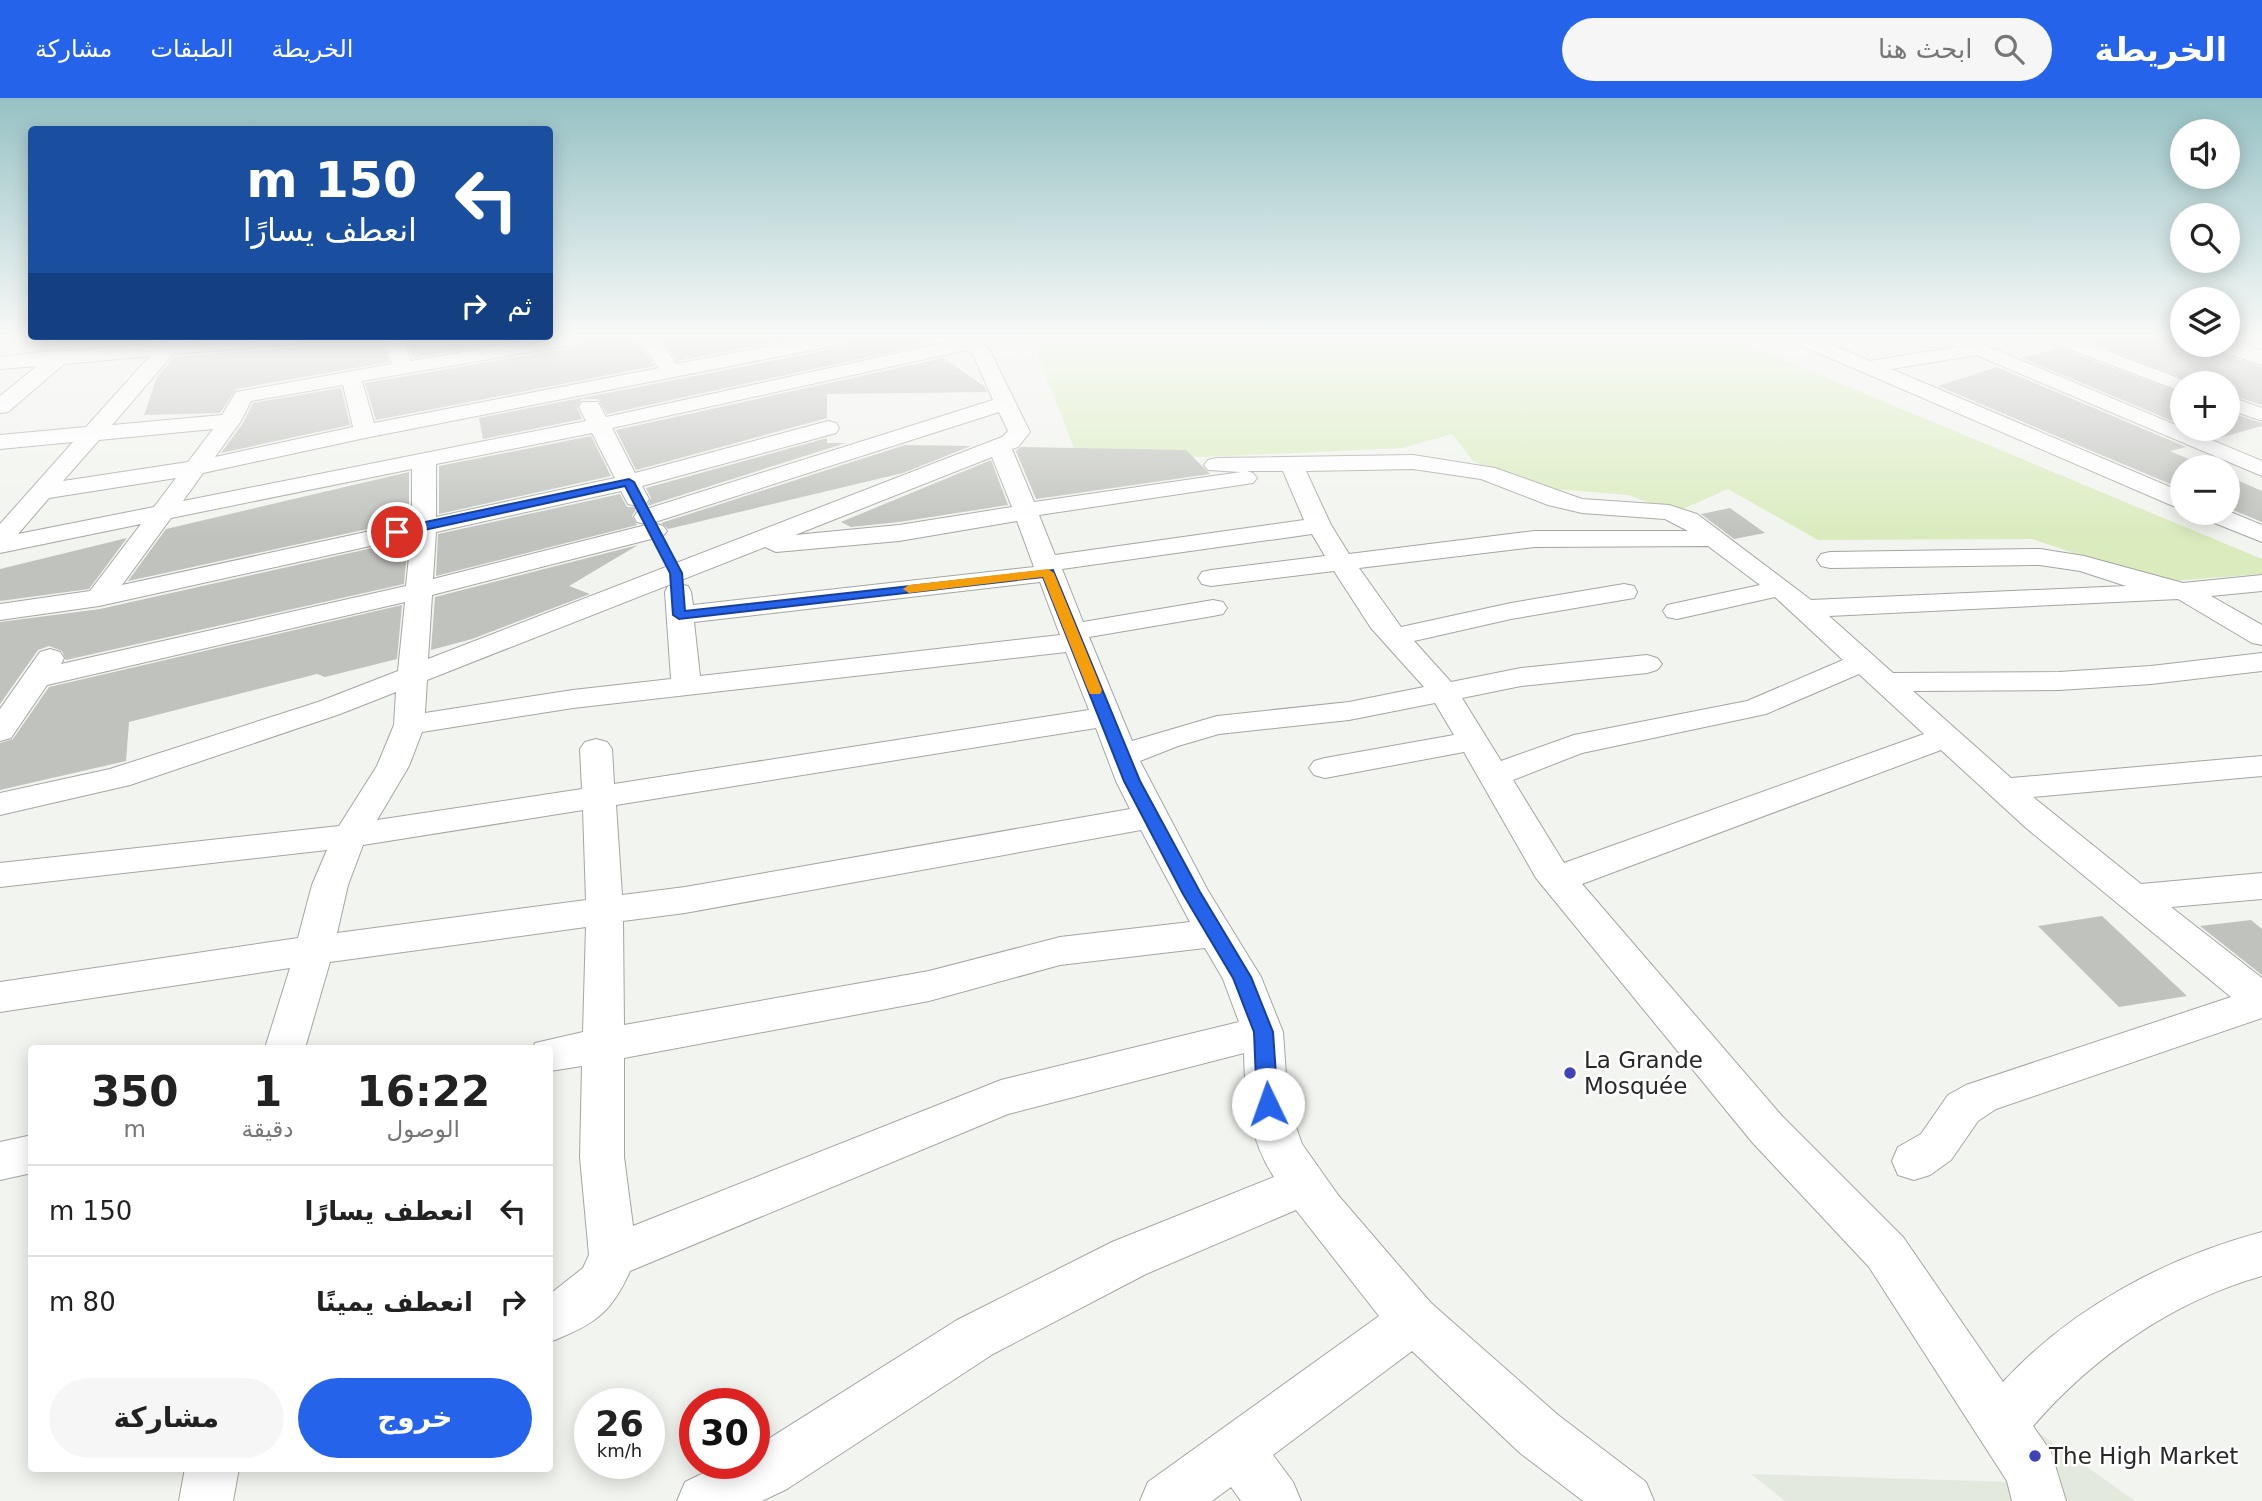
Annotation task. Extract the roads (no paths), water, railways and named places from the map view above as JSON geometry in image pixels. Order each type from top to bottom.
[{"type":"street","points":[[0,539],[120,403]]},
{"type":"street","points":[[99,598],[196,468],[239,403]]},
{"type":"street","points":[[358,403],[365,432]]},
{"type":"street","points":[[40,492],[196,468],[509,403]]},
{"type":"street","points":[[588,403],[676,573],[686,686]]},
{"type":"street","points":[[0,545],[694,403]]},
{"type":"street","points":[[804,403],[850,453],[889,489]]},
{"type":"street","points":[[37,678],[418,590],[650,524],[850,453],[1005,403]]},
{"type":"street","points":[[0,804],[118,778],[329,708],[1000,447],[1016,438],[1019,432],[1006,403]]},
{"type":"street","points":[[1954,403],[2170,495]]},
{"type":"street","points":[[2107,403],[2262,469]]},
{"type":"street","points":[[2240,407],[2262,415]]},
{"type":"street","points":[[0,442],[229,421]]},
{"type":"street","points":[[0,612],[99,598],[629,482],[828,428]]},
{"type":"street","points":[[2224,453],[2262,444]]},
{"type":"street","points":[[1000,447],[1122,757],[1150,817],[1242,977],[1263,1032],[1268,1104],[1283,1153],[1305,1185],[1414,1320],[1539,1434],[1627,1501]]},
{"type":"street","points":[[286,1045],[330,885],[350,836],[393,766],[409,725],[424,526],[424,460]]},
{"type":"street","points":[[740,547],[899,533],[1292,469],[1413,462],[1487,473],[1557,500],[1582,506],[1678,514],[1792,598],[2003,789],[2262,1001]]},
{"type":"street","points":[[1216,465],[1292,469]]},
{"type":"street","points":[[1292,469],[1319,525],[1341,561],[1394,637],[1444,692],[1549,869],[1767,1129],[1886,1252],[2032,1471],[2039,1501]]},
{"type":"street","points":[[679,615],[1046,569],[1319,525]]},
{"type":"street","points":[[2240,525],[2262,534]]},
{"type":"street","points":[[1211,578],[1535,539],[1714,538]]},
{"type":"street","points":[[1829,561],[2040,557],[2084,564],[2183,591],[2262,637]]},
{"type":"street","points":[[1677,611],[1792,598],[2183,591],[2262,583]]},
{"type":"street","points":[[1394,637],[1511,611],[1624,592]]},
{"type":"street","points":[[409,725],[573,699],[1073,637],[1213,608]]},
{"type":"street","points":[[0,731],[56,650]]},
{"type":"street","points":[[1493,776],[1574,745],[1755,708],[1874,672],[2059,681],[2151,675],[2262,662]]},
{"type":"street","points":[[1122,757],[1167,739],[1217,725],[1349,711],[1521,677],[1647,664]]},
{"type":"street","points":[[0,875],[350,836],[1106,717]]},
{"type":"street","points":[[1558,879],[1945,737]]},
{"type":"street","points":[[1325,768],[1472,741]]},
{"type":"street","points":[[553,1317],[568,1310],[600,1284],[613,1256],[602,1157],[605,910],[596,749]]},
{"type":"street","points":[[2003,789],[2262,766]]},
{"type":"street","points":[[0,998],[314,950],[685,900],[1150,817]]},
{"type":"street","points":[[2136,897],[2262,886]]},
{"type":"street","points":[[553,1054],[929,986],[1060,951],[1216,933]]},
{"type":"street","points":[[1914,1161],[1936,1147],[1963,1108],[1981,1097],[2262,1001]]},
{"type":"street","points":[[613,1256],[1001,1098],[1263,1032]]},
{"type":"street","points":[[0,1161],[28,1155]]},
{"type":"street","points":[[704,1501],[768,1469],[975,1337],[1129,1258],[1305,1185]]},
{"type":"street","points":[[2001,1423],[2056,1366],[2143,1303],[2226,1262],[2262,1254]]},
{"type":"street","points":[[1167,1501],[1414,1320]]},
{"type":"street","points":[[1237,1450],[1275,1501]]},
{"type":"street","points":[[206,1501],[211,1472]]},
{"type":"place","name":"La Grande Mosquée","points":[[1570,1073]]},
{"type":"place","name":"The High Market","points":[[2035,1456]]}]
